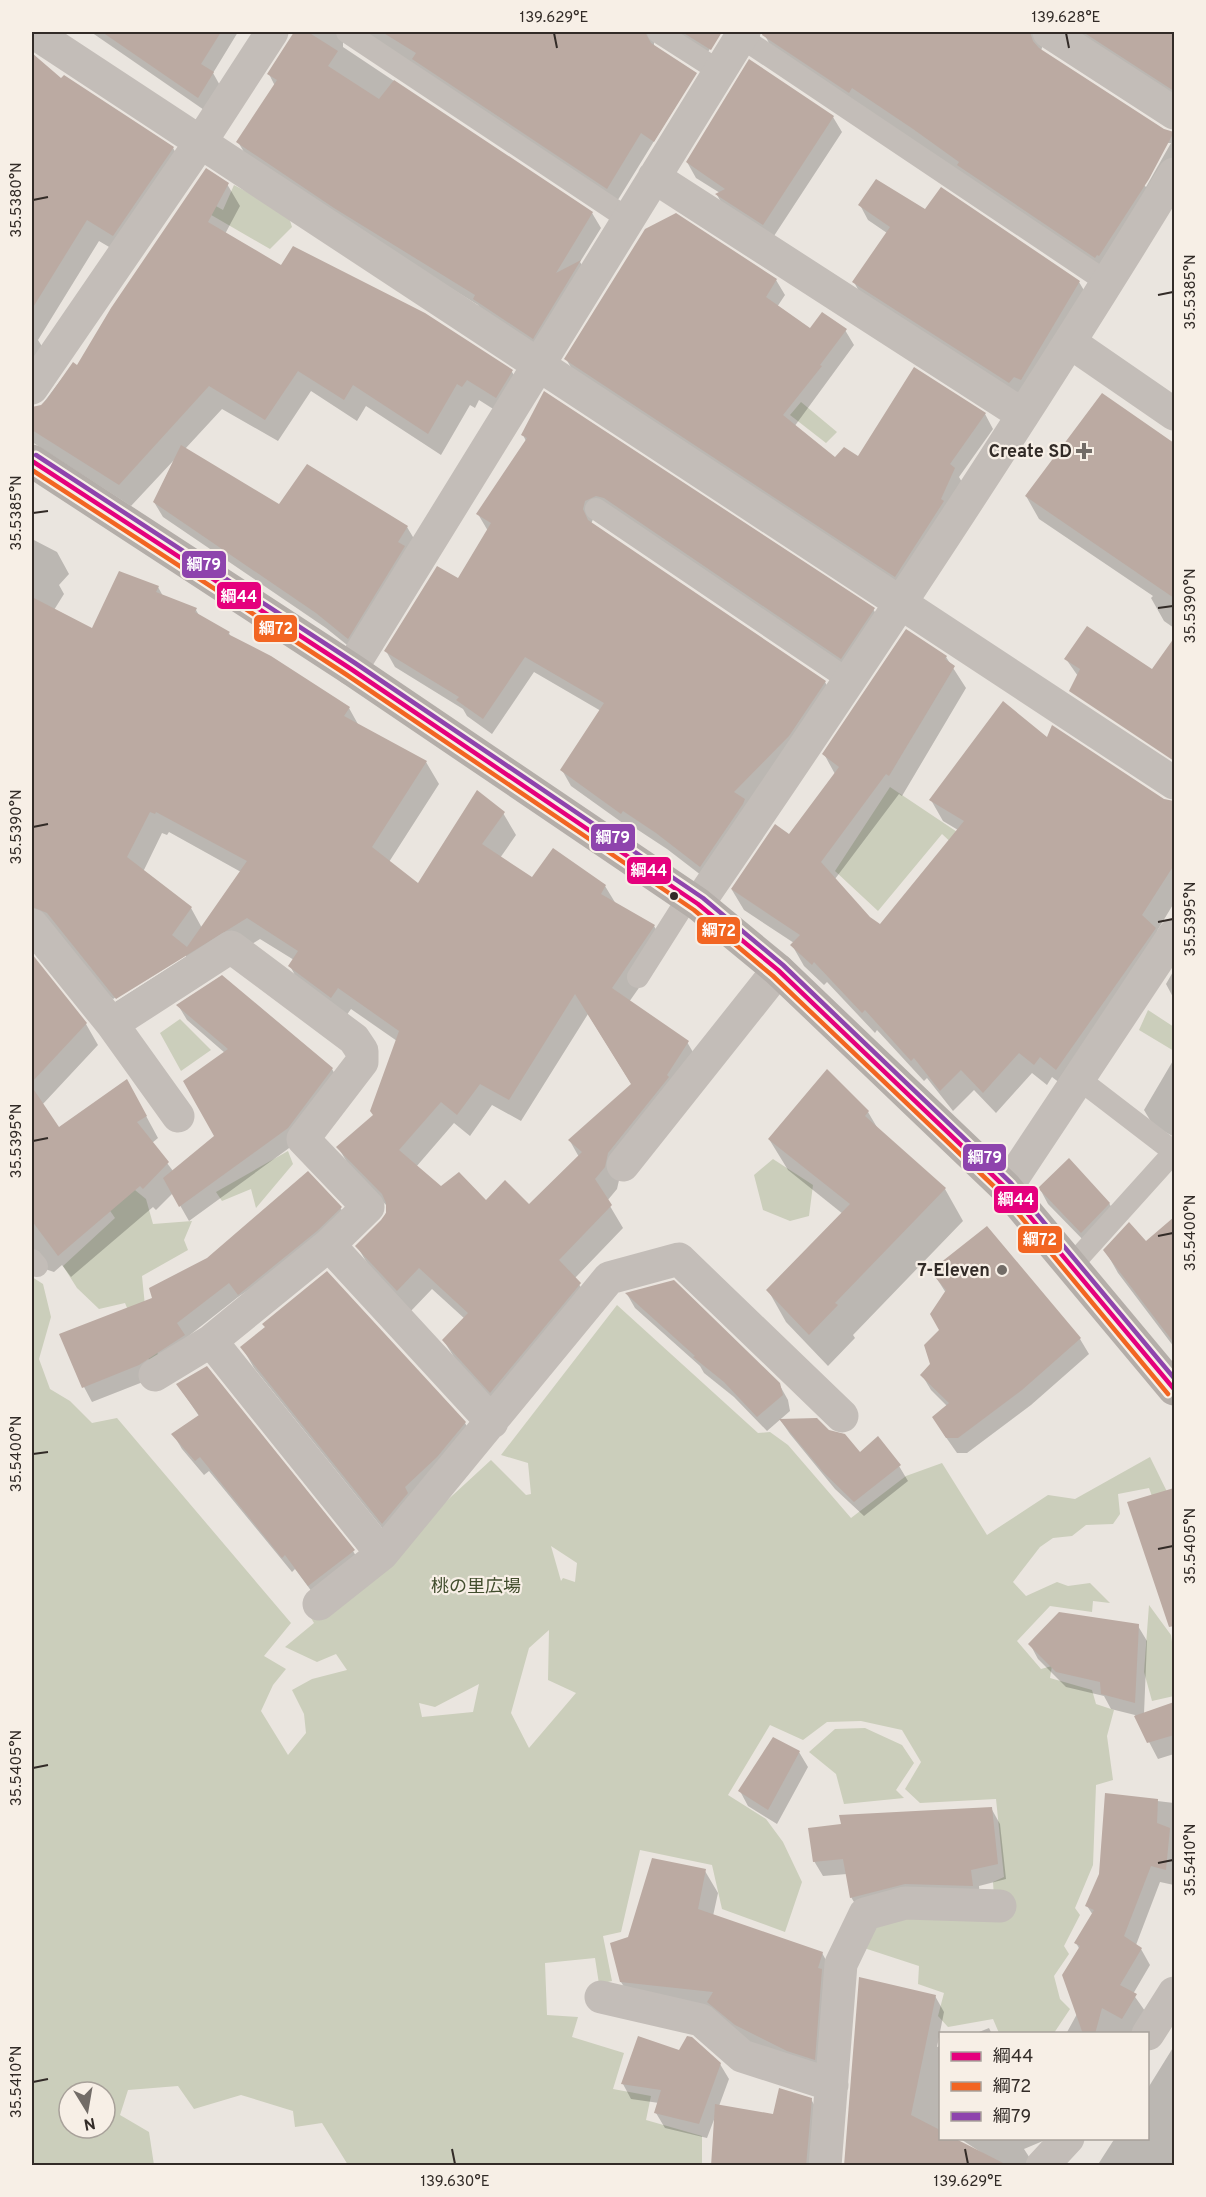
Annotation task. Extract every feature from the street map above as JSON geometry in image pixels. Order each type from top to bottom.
[{"type":"main road","points":[[32,461],[351,669],[693,901],[778,970],[1006,1188],[1174,1389]]},
{"type":"street","points":[[33,32],[1174,783]]},
{"type":"street","points":[[32,388],[200,143],[272,32]]},
{"type":"street","points":[[1049,32],[1174,113]]},
{"type":"street","points":[[351,669],[742,34]]},
{"type":"street","points":[[693,901],[902,604],[1071,343],[1174,174]]},
{"type":"street","points":[[654,177],[1023,415]]},
{"type":"street","points":[[1071,343],[1174,414]]},
{"type":"street","points":[[32,925],[111,1024],[178,1116]]},
{"type":"street","points":[[1006,1188],[1174,934]]},
{"type":"street","points":[[111,1024],[231,947],[354,1039],[362,1051],[362,1062],[303,1139],[368,1207],[329,1245],[211,1341],[155,1375]]},
{"type":"street","points":[[623,1165],[778,970]]},
{"type":"street","points":[[329,1245],[492,1422]]},
{"type":"street","points":[[319,1604],[382,1554],[609,1278],[679,1259],[842,1416]]},
{"type":"street","points":[[211,1341],[382,1554]]},
{"type":"street","points":[[825,2166],[841,1964],[866,1914],[905,1904],[1000,1906]]},
{"type":"street","points":[[1149,2032],[1174,1993]]},
{"type":"street","points":[[600,1996],[701,2020],[742,2056],[832,2085]]},
{"type":"street","points":[[1042,2166],[1067,2140]]},
{"type":"lane","points":[[347,32],[628,219]]},
{"type":"lane","points":[[658,32],[719,72]]},
{"type":"lane","points":[[742,34],[1108,283]]},
{"type":"lane","points":[[596,509],[850,681]]},
{"type":"lane","points":[[638,977],[693,901]]},
{"type":"lane","points":[[1072,1265],[1174,1152],[1079,1079]]},
{"type":"green space","points":[[234,185],[288,214],[292,227],[270,249],[194,205],[200,197],[223,210]]},
{"type":"green space","points":[[801,402],[837,432],[826,443],[790,415]]},
{"type":"green space","points":[[890,787],[1023,876],[1005,893],[942,834],[878,911],[835,871]]},
{"type":"green space","points":[[1148,1010],[1174,1027],[1174,1051],[1139,1030]]},
{"type":"green space","points":[[180,1019],[211,1050],[181,1071],[160,1033]]},
{"type":"green space","points":[[288,1151],[293,1164],[256,1208],[251,1189],[222,1201],[216,1192]]},
{"type":"green space","points":[[773,1159],[813,1185],[809,1216],[790,1221],[763,1210],[754,1175]]},
{"type":"green space","points":[[114,1173],[146,1199],[153,1224],[192,1221],[184,1240],[188,1250],[142,1276],[145,1306],[137,1315],[161,1360],[152,1367],[125,1303],[99,1309],[77,1288],[63,1266],[115,1218],[94,1187]]},
{"type":"green space","name":"桃の里広場","points":[[32,1277],[43,1284],[51,1317],[39,1359],[50,1389],[70,1401],[92,1423],[117,1418],[291,1623],[264,1656],[286,1669],[273,1685],[261,1711],[288,1755],[306,1733],[304,1714],[292,1690],[312,1679],[347,1670],[336,1654],[317,1662],[285,1647],[314,1623],[311,1618],[378,1564],[491,1460],[526,1495],[531,1494],[528,1463],[501,1455],[617,1305],[758,1433],[770,1432],[788,1445],[851,1518],[906,1476],[942,1463],[987,1535],[1048,1495],[1075,1499],[1150,1457],[1174,1506],[1174,1545],[1170,1546],[1149,1488],[1118,1494],[1120,1514],[1113,1524],[1086,1525],[1072,1536],[1053,1538],[1040,1547],[1013,1582],[1026,1596],[1057,1582],[1068,1586],[1090,1583],[1110,1603],[1093,1601],[1092,1612],[1050,1606],[1017,1641],[1041,1669],[1052,1666],[1050,1678],[1092,1690],[1096,1704],[1114,1710],[1107,1736],[1113,1780],[1096,1785],[1093,1865],[1075,1908],[1080,1915],[1064,1946],[1069,1954],[1054,1976],[1060,1999],[1070,2009],[1055,2032],[999,2032],[993,2019],[948,2027],[938,2016],[944,1993],[918,1984],[919,1966],[861,1947],[870,1925],[994,1897],[993,1882],[1004,1877],[996,1799],[920,1803],[905,1789],[921,1762],[902,1730],[861,1721],[827,1722],[803,1740],[770,1725],[728,1795],[766,1819],[783,1842],[802,1882],[785,1932],[722,1909],[712,1865],[640,1850],[621,1932],[603,1936],[612,1981],[599,1984],[595,1958],[545,1963],[547,2015],[578,2017],[572,2037],[624,2053],[613,2089],[651,2096],[646,2120],[702,2136],[702,2165],[348,2165],[322,2123],[295,2127],[293,2111],[241,2095],[194,2109],[178,2086],[128,2090],[120,2115],[149,2132],[154,2165],[32,2165]],"holes":[[[551,1546],[577,1563],[575,1582],[563,1578],[561,1581]],[[549,1630],[548,1680],[576,1693],[529,1748],[511,1713],[529,1648]],[[479,1684],[473,1712],[422,1717],[419,1703],[435,1707]]]},
{"type":"green space","points":[[1149,1605],[1171,1635],[1174,1656],[1174,1696],[1152,1701],[1144,1672]]},
{"type":"green space","points":[[865,1728],[902,1745],[914,1763],[896,1790],[904,1798],[844,1804],[836,1774],[809,1752],[835,1729]]},
{"type":"building","points":[[102,32],[221,32],[201,64],[214,72],[198,98]]},
{"type":"building","points":[[294,32],[308,32],[338,51],[328,66],[379,99],[394,80],[593,212],[556,273],[581,260],[533,339],[473,299],[475,295],[334,208],[236,142],[277,80],[267,74]]},
{"type":"building","points":[[382,32],[645,32],[651,43],[697,73],[654,142],[641,133],[607,189],[412,59],[416,53]]},
{"type":"building","points":[[682,32],[722,32],[711,50]]},
{"type":"building","points":[[763,32],[1030,32],[1039,48],[1164,129],[1174,132],[1149,179],[1099,256],[1095,258],[957,165],[959,162],[913,129],[852,88],[849,93],[762,35]]},
{"type":"building","points":[[1083,32],[1174,32],[1174,91]]},
{"type":"building","points":[[32,53],[61,78],[64,75],[174,147],[113,236],[87,220],[32,309]]},
{"type":"building","points":[[749,59],[834,116],[763,225],[715,194],[725,189],[686,162]]},
{"type":"building","points":[[206,168],[229,183],[208,222],[281,265],[293,246],[425,313],[513,370],[496,398],[467,380],[462,387],[457,384],[428,434],[353,385],[344,400],[298,371],[265,420],[209,386],[119,485],[32,430],[32,407],[41,405],[47,399],[73,362],[77,365],[111,308]]},
{"type":"building","points":[[876,179],[925,209],[941,187],[1080,281],[1021,380],[1014,377],[1009,383],[852,282],[890,227],[858,205]]},
{"type":"building","points":[[676,213],[777,279],[766,297],[810,328],[822,312],[847,329],[820,365],[822,366],[783,415],[835,457],[844,447],[858,456],[914,367],[986,413],[950,464],[955,468],[941,499],[944,501],[895,577],[564,359],[645,229]]},
{"type":"building","points":[[544,391],[875,608],[841,659],[604,498],[596,496],[585,501],[583,509],[588,520],[826,681],[789,736],[734,792],[745,799],[743,804],[700,867],[656,833],[623,811],[621,814],[560,770],[604,703],[525,657],[483,719],[456,700],[459,697],[384,651],[437,566],[458,578],[491,523],[476,514],[527,438],[521,435]]},
{"type":"building","points":[[1102,393],[1174,443],[1174,598],[1025,496]]},
{"type":"building","points":[[181,445],[279,504],[307,464],[408,526],[398,542],[405,546],[348,639],[316,613],[153,502]]},
{"type":"building","points":[[119,571],[159,586],[156,592],[197,608],[195,612],[230,632],[228,634],[271,656],[350,707],[344,716],[427,761],[372,847],[418,883],[477,790],[505,812],[482,844],[532,877],[553,848],[606,885],[601,894],[655,925],[612,988],[689,1041],[667,1075],[669,1077],[608,1153],[605,1167],[595,1179],[612,1205],[559,1260],[581,1283],[490,1393],[442,1340],[468,1313],[419,1268],[397,1291],[355,1246],[381,1220],[386,1213],[386,1203],[382,1194],[336,1147],[373,1115],[370,1111],[399,1031],[338,988],[331,998],[288,966],[298,951],[247,918],[116,999],[47,913],[32,907],[32,597],[92,628]],"holes":[[[150,812],[155,814],[156,812],[247,861],[187,947],[172,935],[192,907],[127,857]],[[575,994],[631,1084],[568,1140],[582,1152],[529,1204],[505,1180],[486,1200],[459,1172],[441,1186],[399,1150],[441,1102],[457,1115],[480,1084],[509,1100]]]},
{"type":"building","points":[[1087,626],[1152,669],[1174,638],[1174,761],[1069,691],[1080,669],[1064,659]]},
{"type":"building","points":[[906,629],[947,656],[945,659],[955,666],[889,776],[886,774],[821,862],[870,917],[880,924],[964,821],[929,800],[1003,701],[1047,737],[1052,725],[1164,799],[1174,801],[1174,865],[1142,915],[1156,928],[1056,1070],[1040,1057],[1034,1065],[1019,1053],[983,1093],[961,1070],[940,1091],[914,1058],[911,1061],[865,1010],[862,1013],[814,962],[812,965],[790,945],[800,935],[731,889],[775,824],[789,834],[839,767],[822,754]]},
{"type":"building","points":[[32,954],[87,1023],[32,1082]]},
{"type":"building","points":[[222,975],[333,1068],[288,1128],[179,1207],[163,1178],[214,1136],[183,1081],[228,1049],[176,1005]]},
{"type":"building","points":[[827,1069],[869,1111],[865,1116],[946,1188],[835,1303],[838,1305],[809,1335],[766,1290],[850,1204],[768,1139]]},
{"type":"building","points":[[127,1079],[147,1116],[137,1122],[169,1162],[143,1189],[140,1186],[58,1256],[32,1221],[32,1087],[59,1127]]},
{"type":"building","points":[[1069,1158],[1110,1203],[1081,1233],[1038,1188]]},
{"type":"building","points":[[308,1171],[342,1207],[317,1231],[238,1295],[229,1283],[177,1323],[185,1335],[139,1365],[82,1388],[59,1334],[152,1298],[149,1288],[207,1258]]},
{"type":"building","points":[[1174,1217],[1174,1343],[1103,1250],[1129,1222],[1146,1241]]},
{"type":"building","points":[[987,1226],[1081,1338],[1022,1390],[958,1438],[946,1438],[932,1417],[949,1403],[920,1375],[930,1364],[924,1345],[939,1330],[930,1314],[946,1290],[930,1271]]},
{"type":"building","points":[[327,1271],[466,1422],[437,1457],[405,1487],[408,1493],[382,1524],[240,1347],[265,1327],[262,1324]]},
{"type":"building","points":[[674,1280],[780,1383],[783,1395],[757,1417],[724,1382],[693,1357],[695,1356],[625,1293]]},
{"type":"building","points":[[207,1366],[355,1550],[308,1586],[285,1555],[282,1558],[200,1457],[195,1461],[171,1434],[199,1415],[176,1384]]},
{"type":"building","points":[[817,1418],[829,1430],[845,1434],[860,1452],[878,1436],[901,1465],[854,1502],[824,1473],[779,1419]]},
{"type":"building","points":[[1174,1488],[1174,1626],[1169,1627],[1127,1502]]},
{"type":"building","points":[[1059,1612],[1139,1624],[1135,1703],[1101,1694],[1100,1682],[1056,1672],[1028,1644]]},
{"type":"building","points":[[1174,1702],[1174,1735],[1147,1743],[1134,1716]]},
{"type":"building","points":[[773,1737],[800,1751],[768,1810],[738,1791]]},
{"type":"building","points":[[1105,1793],[1158,1799],[1157,1823],[1170,1828],[1166,1870],[1151,1866],[1124,1936],[1142,1948],[1120,1985],[1137,1994],[1122,2019],[1102,2008],[1096,2032],[1082,2032],[1062,1975],[1080,1946],[1074,1943],[1094,1910],[1085,1906],[1099,1874]]},
{"type":"building","points":[[992,1807],[998,1864],[971,1870],[973,1886],[905,1884],[850,1898],[843,1859],[813,1862],[808,1828],[841,1824],[839,1815]]},
{"type":"building","points":[[652,1858],[706,1869],[698,1909],[823,1952],[818,1968],[822,1969],[815,2060],[787,2051],[735,2025],[707,2002],[713,1992],[620,1982],[610,1943],[628,1937]]},
{"type":"building","points":[[859,1977],[936,1995],[911,2115],[939,2129],[939,2140],[958,2140],[1009,2166],[844,2166]]},
{"type":"building","points":[[638,2036],[679,2050],[687,2036],[692,2037],[721,2063],[699,2124],[654,2113],[661,2090],[621,2084]]},
{"type":"building","points":[[779,2088],[812,2098],[806,2166],[711,2166],[715,2104],[773,2114]]},
{"type":"transit line","name":"綱79","points":[[36,455],[355,663],[703,898],[783,965],[1011,1183],[1174,1378]]},
{"type":"transit line","name":"綱44","points":[[32,461],[351,669],[698,904],[778,970],[1006,1188],[1174,1389]]},
{"type":"transit line","name":"綱72","points":[[32,470],[347,675],[694,910],[773,976],[1001,1193],[1168,1394]]},
{"type":"place","name":"Create SD","points":[[1084,451]]},
{"type":"place","name":"7-Eleven","points":[[1002,1270]]}]
